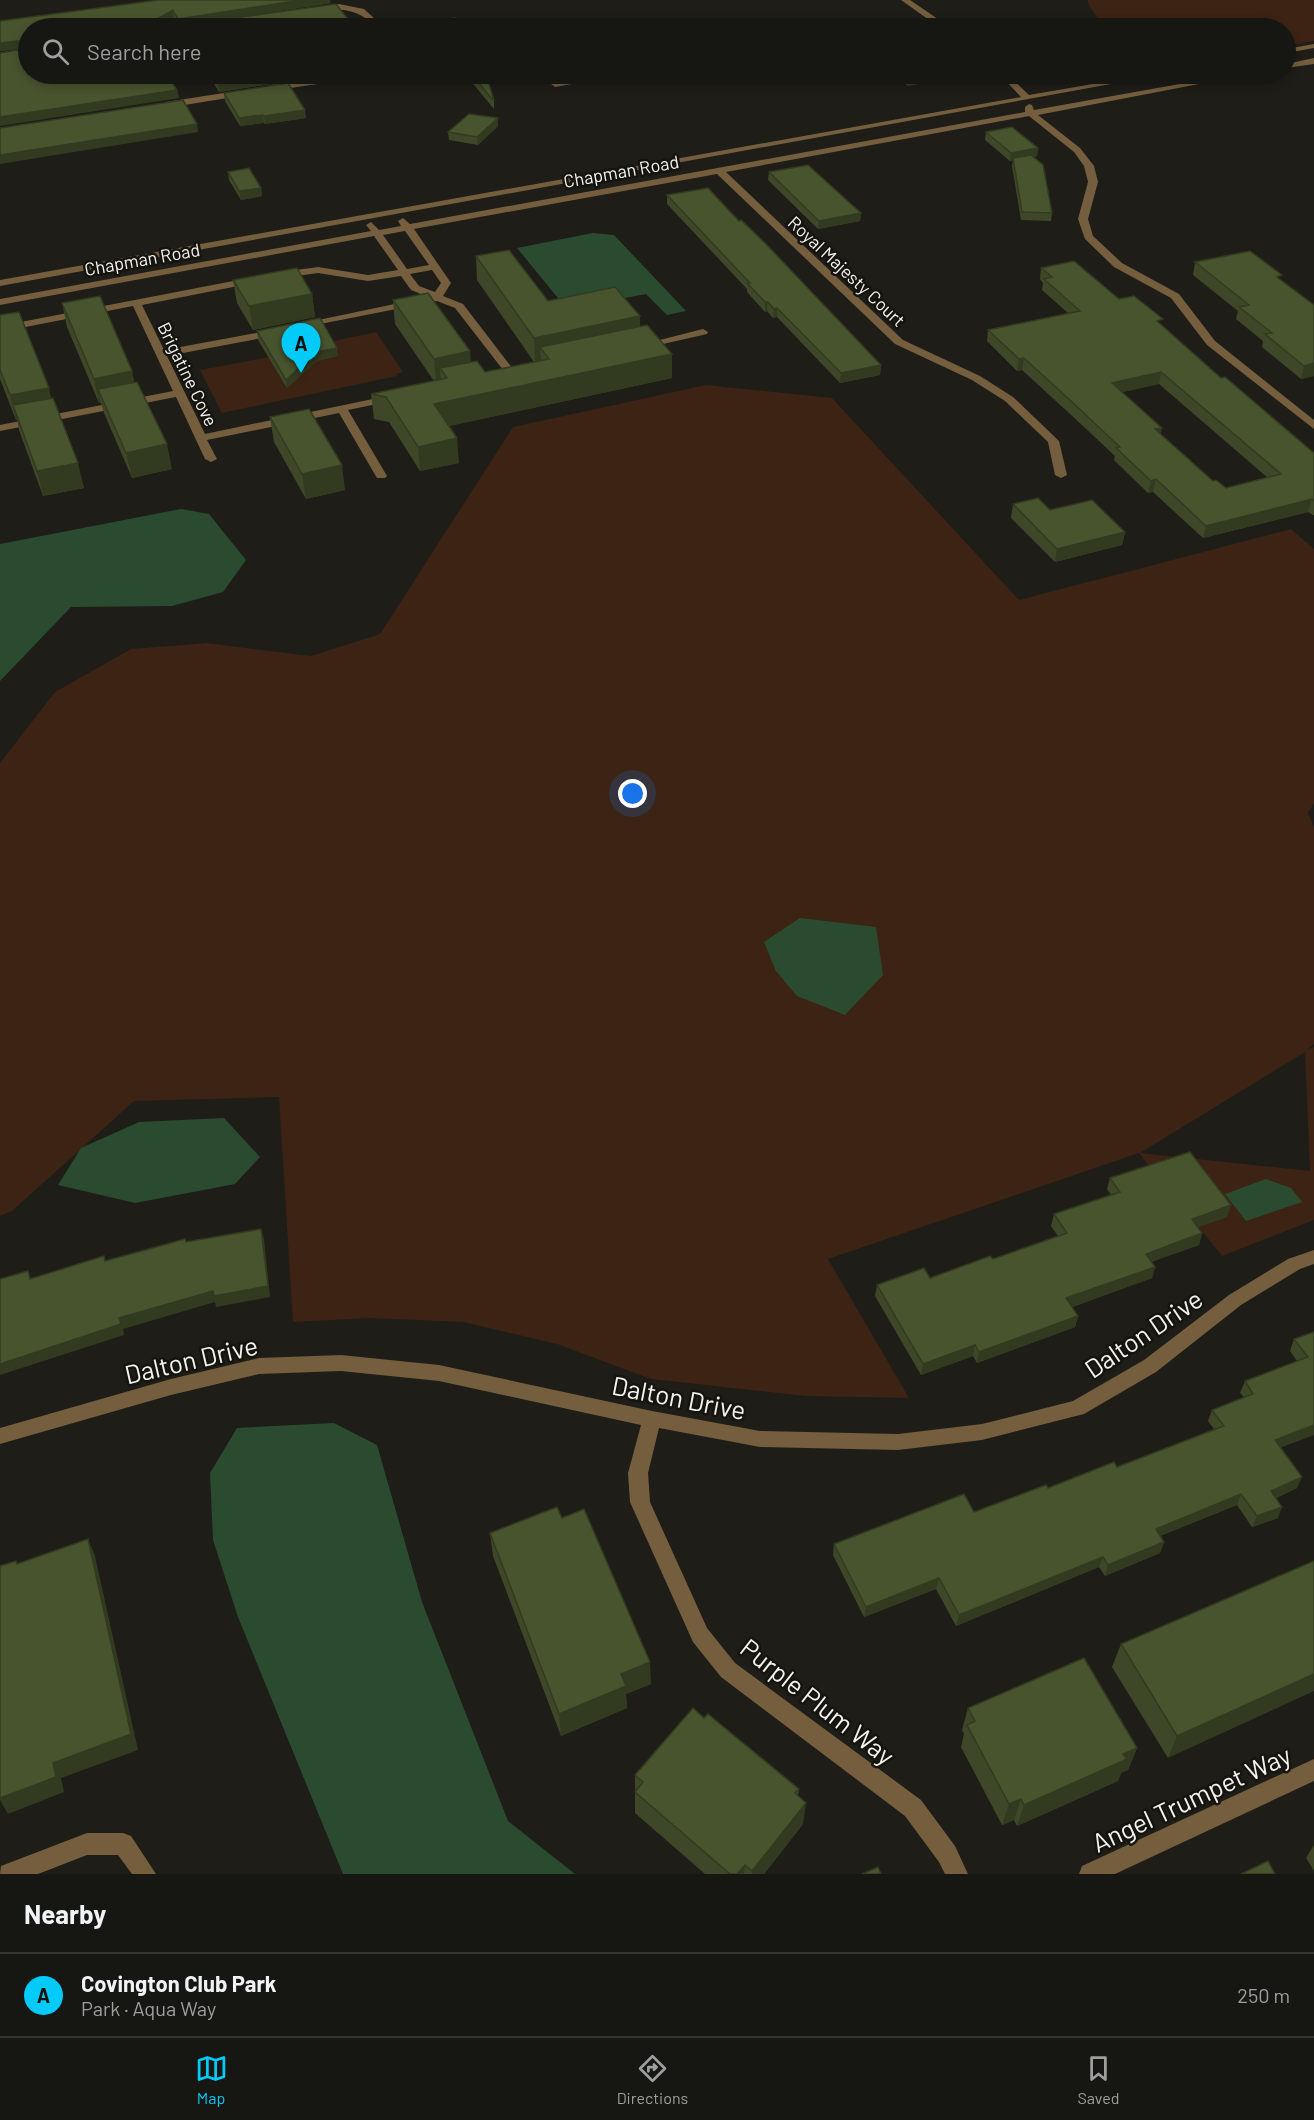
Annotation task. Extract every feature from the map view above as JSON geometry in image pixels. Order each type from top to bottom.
[{"type":"street","points":[[905,0],[931,18]]},
{"type":"street","points":[[305,10],[334,7],[363,10],[371,18]]},
{"type":"street","points":[[1296,49],[1314,46]]},
{"type":"street","points":[[1296,64],[1314,61]]},
{"type":"street","points":[[153,107],[301,84]]},
{"type":"street","points":[[1013,84],[1028,98],[1030,113],[1077,150],[1089,166],[1093,182],[1083,219],[1088,237],[1118,265],[1175,296],[1211,343],[1314,426]]},
{"type":"street","name":"Chapman Road","points":[[0,283],[1106,84]]},
{"type":"street","name":"Chapman Road","points":[[0,302],[1191,84]]},
{"type":"street","name":"Royal Majesty Court","points":[[719,170],[899,342],[976,378],[1009,399],[1053,441],[1061,475]]},
{"type":"street","points":[[162,354],[436,298],[446,283],[396,213]]},
{"type":"street","points":[[366,218],[406,272],[415,288],[459,306],[510,374]]},
{"type":"street","points":[[274,276],[318,270],[368,278],[435,267]]},
{"type":"street","points":[[0,329],[263,278]]},
{"type":"street","name":"Brigatine Cove","points":[[136,303],[211,459]]},
{"type":"street","points":[[634,347],[703,332]]},
{"type":"street","points":[[0,428],[180,393]]},
{"type":"street","points":[[201,438],[398,397]]},
{"type":"street","points":[[1297,411],[1314,407]]},
{"type":"street","points":[[342,409],[381,476]]},
{"type":"street","name":"Dalton Drive","points":[[0,1437],[171,1387],[260,1366],[342,1363],[439,1373],[652,1419],[760,1439],[898,1442],[993,1429],[1077,1407],[1150,1366],[1235,1300],[1294,1264],[1314,1257]]},
{"type":"street","name":"Purple Plum Way","points":[[652,1419],[638,1473],[640,1502],[700,1635],[729,1670],[913,1808],[947,1854],[957,1874]]},
{"type":"street","name":"Angel Trumpet Way","points":[[1090,1874],[1314,1770]]},
{"type":"street","points":[[9,1874],[87,1844],[123,1844],[145,1874]]},
{"type":"shaded area","points":[[1087,0],[1314,0],[1314,41],[1296,44],[1296,18],[1096,18]]},
{"type":"shaded area","points":[[593,233],[614,235],[686,311],[667,315],[646,294],[567,309],[517,248]]},
{"type":"shaded area","points":[[376,332],[403,372],[396,374],[397,376],[222,413],[200,370],[269,357],[276,369],[338,356],[329,342]]},
{"type":"shaded area","points":[[706,385],[832,398],[1019,600],[1291,529],[1314,549],[1314,803],[1308,813],[1314,827],[1314,1044],[1307,1050],[1314,1047],[1314,1220],[1222,1256],[1139,1153],[828,1259],[909,1398],[806,1396],[651,1379],[557,1344],[463,1322],[370,1318],[293,1322],[279,1097],[134,1101],[12,1211],[0,1216],[0,763],[55,692],[131,649],[207,643],[311,656],[380,634],[513,427]],"holes":[[[1305,1052],[1310,1171],[1140,1153]]]},
{"type":"shaded area","points":[[181,509],[209,514],[246,560],[223,592],[172,606],[71,607],[0,681],[0,544]]},
{"type":"shaded area","points":[[800,918],[876,927],[883,975],[845,1015],[797,996],[776,971],[764,942]]},
{"type":"shaded area","points":[[224,1118],[260,1157],[235,1184],[135,1203],[58,1185],[81,1148],[139,1122]]},
{"type":"shaded area","points":[[1266,1179],[1291,1188],[1302,1202],[1246,1221],[1225,1194]]},
{"type":"shaded area","points":[[334,1423],[377,1445],[422,1602],[508,1821],[575,1874],[343,1874],[238,1617],[213,1540],[210,1473],[237,1428]]},
{"type":"building","points":[[159,0],[302,0],[185,18],[177,18],[173,10],[159,18],[23,18]]},
{"type":"building","points":[[336,4],[347,18],[234,18]]},
{"type":"building","points":[[18,19],[18,41],[0,43],[0,21]]},
{"type":"building","points":[[18,50],[18,84],[173,84],[177,90],[0,117],[0,53]]},
{"type":"building","points":[[289,84],[305,110],[239,118],[224,93]]},
{"type":"building","points":[[480,84],[489,84],[494,101]]},
{"type":"building","points":[[183,100],[197,124],[0,155],[0,128]]},
{"type":"building","points":[[469,114],[498,118],[477,137],[448,132]]},
{"type":"building","points":[[1012,127],[1038,148],[1011,153],[986,132]]},
{"type":"building","points":[[1031,155],[1043,165],[1052,213],[1022,212],[1013,158]]},
{"type":"building","points":[[808,165],[861,213],[819,221],[769,172]]},
{"type":"building","points":[[249,168],[261,188],[239,191],[228,172]]},
{"type":"building","points":[[708,188],[739,221],[741,220],[765,243],[881,365],[841,373],[777,308],[774,309],[768,302],[765,302],[667,195]]},
{"type":"building","points":[[509,250],[548,301],[615,287],[640,316],[534,338],[476,256]]},
{"type":"building","points":[[1250,251],[1282,275],[1277,277],[1314,305],[1314,363],[1304,366],[1265,334],[1272,333],[1239,307],[1249,305],[1195,262]]},
{"type":"building","points":[[1074,261],[1119,299],[1134,296],[1163,319],[1157,321],[1221,378],[1225,377],[1314,453],[1314,501],[1312,499],[1206,526],[1156,479],[1151,481],[1116,448],[1120,447],[1071,401],[1024,358],[1019,359],[988,330],[1080,311],[1044,279],[1052,277],[1041,268]],"holes":[[[1161,372],[1281,474],[1226,488],[1216,480],[1213,481],[1155,429],[1162,428],[1112,383]]]},
{"type":"building","points":[[297,268],[312,294],[249,306],[233,280]]},
{"type":"building","points":[[428,293],[470,351],[434,359],[393,300]]},
{"type":"building","points":[[100,296],[132,371],[94,379],[62,303]]},
{"type":"building","points":[[19,312],[49,388],[10,395],[0,370],[0,315]]},
{"type":"building","points":[[320,318],[337,348],[316,352],[286,380],[257,331]]},
{"type":"building","points":[[647,325],[672,354],[434,404],[457,438],[418,447],[386,397],[371,394],[447,378],[440,368],[477,361],[485,372],[549,359],[540,347]]},
{"type":"building","points":[[137,382],[167,444],[126,453],[98,389]]},
{"type":"building","points":[[53,398],[78,463],[37,471],[13,405]]},
{"type":"building","points":[[309,409],[342,465],[302,474],[270,417]]},
{"type":"building","points":[[1038,498],[1050,510],[1092,500],[1125,532],[1057,549],[1013,504]]},
{"type":"building","points":[[1190,1152],[1231,1205],[1192,1219],[1202,1233],[1146,1254],[1155,1267],[1066,1298],[1078,1316],[979,1352],[975,1345],[923,1364],[877,1285],[924,1268],[930,1278],[990,1256],[993,1259],[1067,1233],[1054,1214],[1120,1192],[1110,1178]]},
{"type":"building","points":[[261,1229],[268,1286],[214,1296],[213,1291],[119,1318],[121,1324],[0,1364],[0,1279],[28,1271],[30,1279],[104,1256],[105,1261],[185,1239],[186,1242]]},
{"type":"building","points":[[1314,1332],[1314,1425],[1275,1440],[1302,1477],[1271,1491],[1282,1507],[1257,1516],[1241,1494],[1156,1529],[1164,1542],[1108,1565],[1103,1557],[959,1615],[939,1578],[866,1607],[834,1544],[964,1494],[974,1512],[1046,1485],[1048,1488],[1114,1462],[1117,1467],[1224,1426],[1212,1410],[1253,1394],[1245,1381],[1308,1357],[1294,1339]]},
{"type":"building","points":[[557,1507],[562,1518],[584,1509],[650,1662],[621,1674],[626,1686],[559,1714],[490,1533]]},
{"type":"building","points":[[88,1539],[131,1734],[53,1763],[56,1777],[0,1798],[0,1566],[16,1561],[17,1564]]},
{"type":"building","points":[[1314,1561],[1314,1674],[1177,1736],[1121,1644]]},
{"type":"building","points":[[1084,1658],[1137,1748],[1123,1754],[1127,1759],[1024,1805],[1021,1799],[1009,1804],[967,1725],[975,1721],[968,1708]]},
{"type":"building","points":[[693,1708],[704,1718],[708,1714],[799,1789],[795,1793],[806,1803],[752,1871],[745,1865],[737,1874],[730,1874],[635,1792],[643,1782],[635,1775]]},
{"type":"building","points":[[1268,1861],[1275,1874],[1241,1874]]},
{"type":"building","points":[[878,1867],[881,1874],[862,1874]]},
{"type":"place","name":"Covington Club Park","points":[[301,373]]}]
